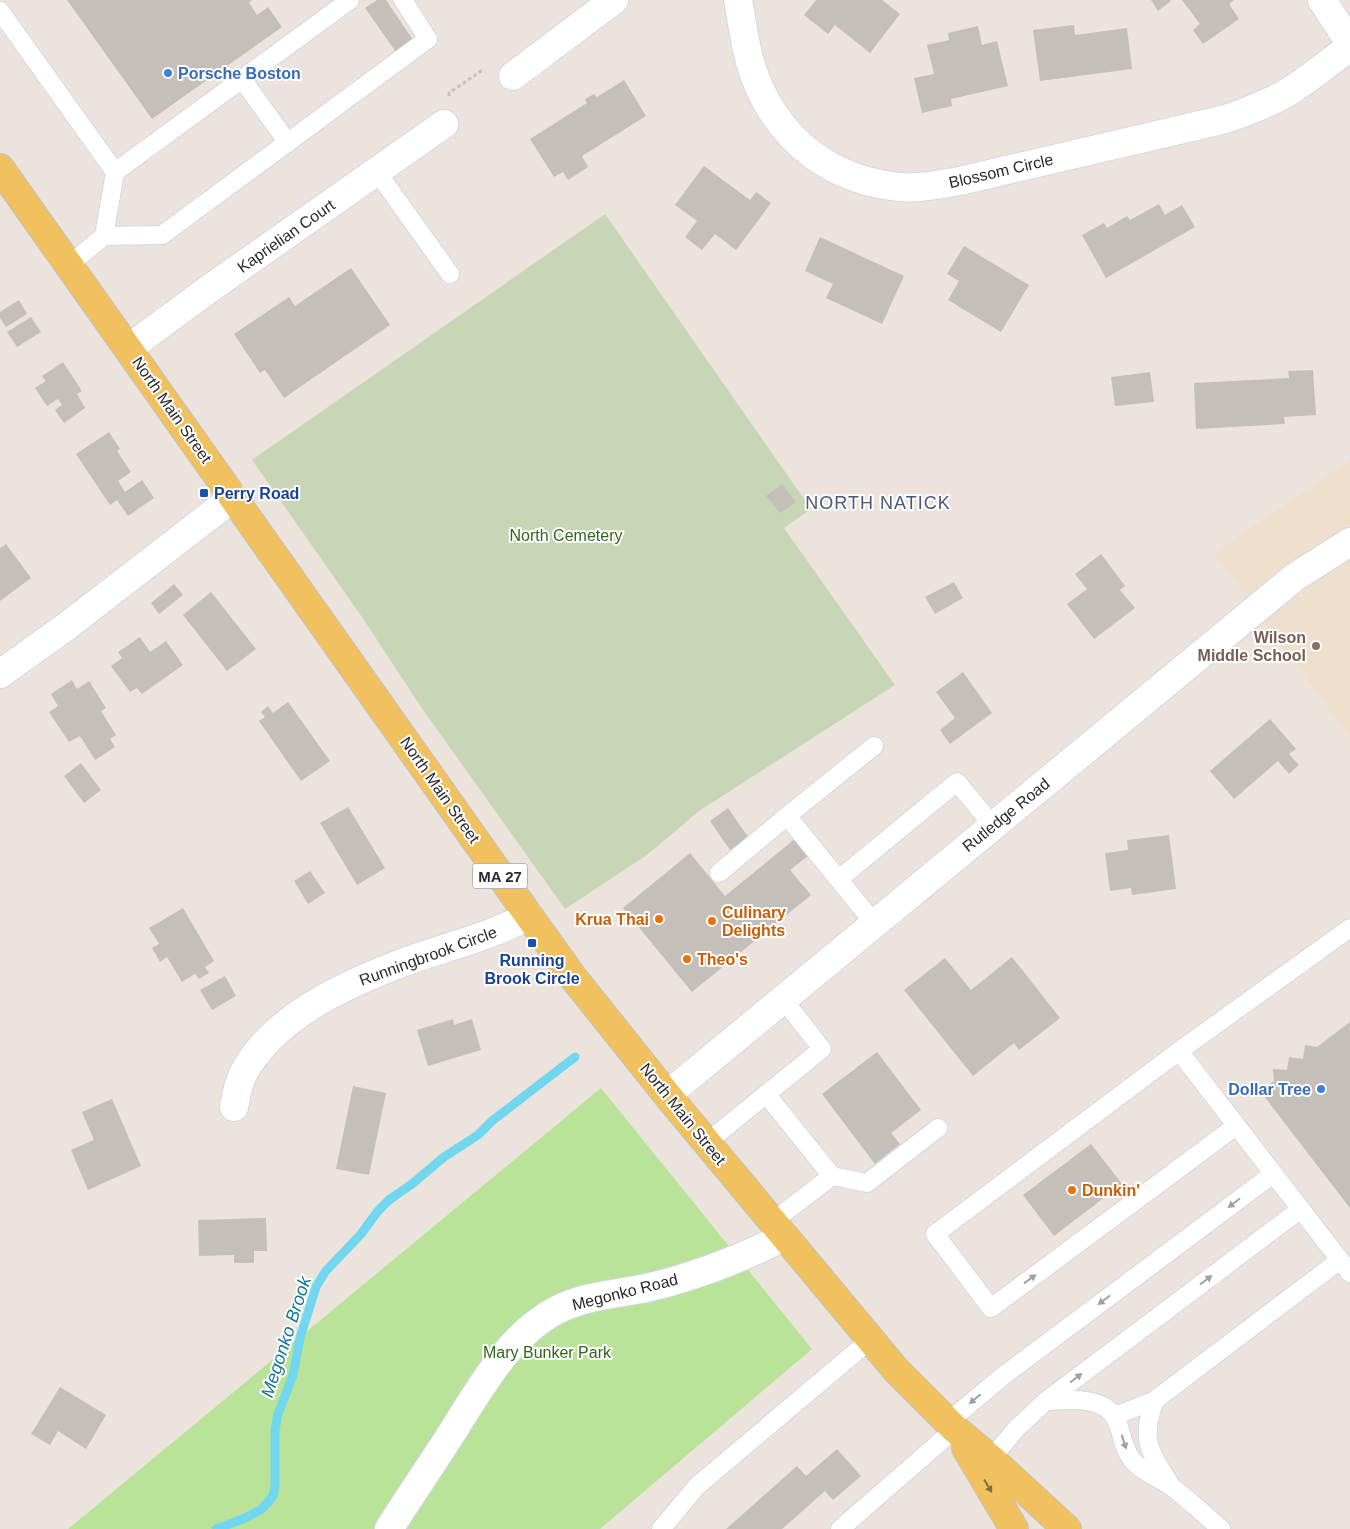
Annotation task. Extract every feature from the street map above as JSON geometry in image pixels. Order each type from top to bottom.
[{"type":"main road","name":"North Main Street","points":[[0,168],[578,983],[706,1143],[904,1379],[951,1426],[1067,1529]]},
{"type":"main road","name":"North Main Street","points":[[951,1426],[1014,1529]]},
{"type":"street","points":[[513,76],[614,0]]},
{"type":"street","name":"Blossom Circle","points":[[738,0],[748,54],[756,80],[781,126],[800,145],[822,162],[846,174],[872,183],[900,187],[928,186],[960,181],[1226,119],[1282,96],[1350,47]]},
{"type":"street","points":[[1322,0],[1350,43]]},
{"type":"street","name":"Kaprielian Court","points":[[128,348],[444,124]]},
{"type":"street","points":[[0,674],[74,620],[234,497]]},
{"type":"street","name":"Rutledge Road","points":[[667,1095],[1295,576],[1350,542]]},
{"type":"street","name":"Runningbrook Circle","points":[[234,1107],[242,1076],[260,1049],[275,1033],[319,1002],[394,965],[496,932],[529,916]]},
{"type":"street","name":"Megonko Road","points":[[389,1529],[480,1390],[509,1351],[526,1333],[540,1322],[555,1311],[592,1298],[645,1288],[719,1267],[745,1256],[778,1229]]},
{"type":"lane","points":[[104,236],[115,172],[350,0]]},
{"type":"lane","points":[[69,265],[104,236],[162,235],[428,39],[403,0]]},
{"type":"lane","points":[[0,11],[115,172]]},
{"type":"lane","points":[[242,79],[288,143]]},
{"type":"lane","points":[[377,172],[450,274]]},
{"type":"lane","points":[[719,873],[874,746]]},
{"type":"lane","points":[[839,879],[957,782],[993,826]]},
{"type":"lane","points":[[787,816],[874,923]]},
{"type":"lane","points":[[1236,1126],[991,1308],[936,1234],[1179,1051],[1350,928]]},
{"type":"lane","points":[[706,1143],[822,1049],[782,1000]]},
{"type":"lane","points":[[1115,1416],[1155,1400],[1345,1266],[1179,1051]]},
{"type":"lane","points":[[766,1094],[832,1176],[867,1183],[938,1128]]},
{"type":"lane","points":[[840,1529],[1003,1376],[1273,1174]]},
{"type":"lane","points":[[778,1229],[832,1176]]},
{"type":"lane","points":[[990,1459],[1016,1429],[1046,1401],[1301,1209]]},
{"type":"lane","points":[[661,1529],[697,1486],[870,1340]]},
{"type":"lane","points":[[1155,1400],[1149,1416],[1147,1430],[1148,1445],[1153,1458],[1171,1487]]},
{"type":"lane","points":[[1046,1401],[1082,1401],[1106,1407],[1115,1416],[1132,1460],[1142,1469],[1171,1487],[1221,1529]]},
{"type":"path","points":[[444,124],[449,93],[481,71],[513,76]]},
{"type":"shaded area","name":"Wilson Middle School","points":[[1350,460],[1350,738],[1214,553]]},
{"type":"green space","name":"North Cemetery","points":[[605,214],[811,509],[784,528],[895,685],[699,811],[647,855],[565,909],[421,707],[364,620],[252,460]]},
{"type":"green space","name":"Mary Bunker Park","points":[[601,1088],[812,1349],[600,1529],[68,1529]]},
{"type":"building","name":"Porsche Boston","points":[[67,0],[252,0],[249,3],[257,15],[268,7],[282,27],[152,119]]},
{"type":"building","points":[[377,0],[386,0],[413,40],[396,52],[365,8]]},
{"type":"building","points":[[816,0],[882,0],[900,14],[870,53],[835,25],[828,34],[804,15]]},
{"type":"building","points":[[1151,0],[1170,0],[1171,1],[1158,11]]},
{"type":"building","points":[[1182,0],[1234,0],[1229,4],[1239,19],[1203,44],[1193,30],[1200,24]]},
{"type":"building","points":[[1074,25],[1075,35],[1127,28],[1132,69],[1040,81],[1033,30]]},
{"type":"building","points":[[978,26],[982,45],[997,41],[1008,86],[951,99],[952,106],[922,113],[914,78],[934,74],[927,45],[949,40],[948,33]]},
{"type":"building","points":[[624,80],[646,116],[582,156],[588,167],[568,180],[563,172],[554,177],[530,139],[587,103],[585,99],[594,94],[597,97]]},
{"type":"building","points":[[704,166],[750,200],[756,192],[771,203],[736,250],[715,234],[702,250],[685,237],[697,221],[675,205]]},
{"type":"building","points":[[1159,204],[1165,215],[1182,205],[1195,227],[1106,278],[1082,235],[1104,223],[1107,228],[1127,216],[1130,220]]},
{"type":"building","points":[[820,237],[904,276],[882,324],[826,298],[833,284],[805,271]]},
{"type":"building","points":[[964,246],[1029,285],[1001,332],[948,300],[959,281],[947,274]]},
{"type":"building","points":[[351,268],[390,325],[284,398],[265,370],[260,373],[234,334],[289,297],[295,306]]},
{"type":"building","points":[[19,300],[27,314],[6,327],[0,318],[0,312]]},
{"type":"building","points":[[31,317],[41,332],[17,347],[7,332]]},
{"type":"building","points":[[63,362],[82,391],[77,394],[85,408],[64,423],[55,410],[62,405],[58,399],[47,406],[35,388],[46,381],[42,376]]},
{"type":"building","points":[[1313,370],[1316,415],[1284,417],[1285,424],[1196,429],[1194,383],[1289,378],[1288,371]]},
{"type":"building","points":[[1150,372],[1154,402],[1115,406],[1111,377]]},
{"type":"building","points":[[109,432],[120,449],[117,451],[131,472],[118,481],[125,492],[142,480],[154,498],[128,516],[117,500],[110,505],[76,454]]},
{"type":"building","points":[[782,484],[796,502],[780,513],[766,496]]},
{"type":"building","points":[[6,544],[31,578],[0,601],[0,548]]},
{"type":"building","points":[[1101,554],[1125,586],[1120,590],[1135,608],[1094,639],[1067,604],[1087,589],[1075,574]]},
{"type":"building","points":[[954,582],[963,598],[935,614],[925,597]]},
{"type":"building","points":[[174,584],[183,595],[159,614],[151,603]]},
{"type":"building","points":[[211,592],[256,649],[227,671],[183,615]]},
{"type":"building","points":[[140,637],[150,652],[166,641],[183,665],[142,694],[137,688],[130,692],[111,666],[122,658],[118,652]]},
{"type":"building","points":[[963,672],[992,713],[950,744],[940,730],[955,718],[936,692]]},
{"type":"building","points":[[72,680],[77,689],[89,681],[106,708],[101,711],[116,735],[110,739],[115,747],[95,760],[80,736],[69,742],[49,712],[58,706],[51,694]]},
{"type":"building","points":[[288,702],[330,761],[301,781],[259,721],[265,717],[261,712],[268,706],[273,713]]},
{"type":"building","points":[[1270,719],[1296,749],[1289,754],[1299,765],[1289,774],[1278,761],[1234,799],[1210,771]]},
{"type":"building","points":[[81,763],[101,790],[84,803],[64,776]]},
{"type":"building","points":[[348,807],[385,868],[357,885],[320,823]]},
{"type":"building","points":[[728,808],[748,837],[730,850],[710,821]]},
{"type":"building","points":[[1169,835],[1176,889],[1132,895],[1131,888],[1110,891],[1105,853],[1128,850],[1127,840]]},
{"type":"building","points":[[796,838],[809,855],[790,870],[811,895],[692,992],[623,908],[690,853],[725,896]]},
{"type":"building","points":[[310,871],[325,893],[308,904],[294,881]]},
{"type":"building","points":[[183,908],[214,961],[205,967],[209,973],[199,979],[195,974],[182,982],[167,957],[160,962],[152,948],[159,944],[149,928]]},
{"type":"building","points":[[1012,957],[1060,1018],[1019,1050],[1014,1043],[973,1076],[904,990],[945,958],[971,990]]},
{"type":"building","points":[[225,976],[236,996],[212,1010],[200,990]]},
{"type":"building","points":[[453,1019],[454,1025],[472,1019],[481,1050],[428,1066],[417,1030]]},
{"type":"building","points":[[1350,1022],[1350,1208],[1260,1091],[1274,1081],[1273,1069],[1287,1070],[1289,1057],[1303,1059],[1305,1045],[1317,1047]]},
{"type":"building","points":[[877,1052],[921,1110],[891,1133],[900,1144],[875,1164],[822,1094]]},
{"type":"building","points":[[353,1086],[386,1093],[369,1175],[336,1169]]},
{"type":"building","points":[[112,1099],[141,1166],[88,1190],[71,1150],[94,1140],[82,1112]]},
{"type":"building","name":"Dunkin'","points":[[1091,1144],[1122,1184],[1054,1236],[1023,1195]]},
{"type":"building","points":[[266,1218],[267,1251],[254,1251],[254,1263],[234,1263],[234,1255],[199,1256],[198,1220]]},
{"type":"building","points":[[60,1387],[106,1415],[86,1449],[58,1431],[50,1445],[31,1434]]},
{"type":"building","points":[[837,1449],[861,1476],[833,1500],[825,1491],[782,1529],[726,1529],[797,1466],[806,1476]]},
{"type":"waterway","name":"Megonko Brook","points":[[216,1529],[243,1519],[262,1509],[273,1496],[275,1485],[275,1430],[278,1414],[293,1375],[300,1338],[316,1287],[325,1272],[361,1234],[389,1200],[412,1184],[444,1157],[478,1135],[492,1121],[575,1057]]},
{"type":"place","name":"Porsche Boston","points":[[168,73]]},
{"type":"place","name":"Perry Road","points":[[204,493]]},
{"type":"place","name":"Wilson Middle School","points":[[1316,646]]},
{"type":"place","name":"Krua Thai","points":[[659,919]]},
{"type":"place","name":"Culinary Delights","points":[[712,921]]},
{"type":"place","name":"Running Brook Circle","points":[[532,943]]},
{"type":"place","name":"Theo's","points":[[687,959]]},
{"type":"place","name":"Dollar Tree","points":[[1321,1089]]},
{"type":"place","name":"Dunkin'","points":[[1072,1190]]},
{"type":"district","name":"NORTH NATICK","points":[[878,503]]}]
